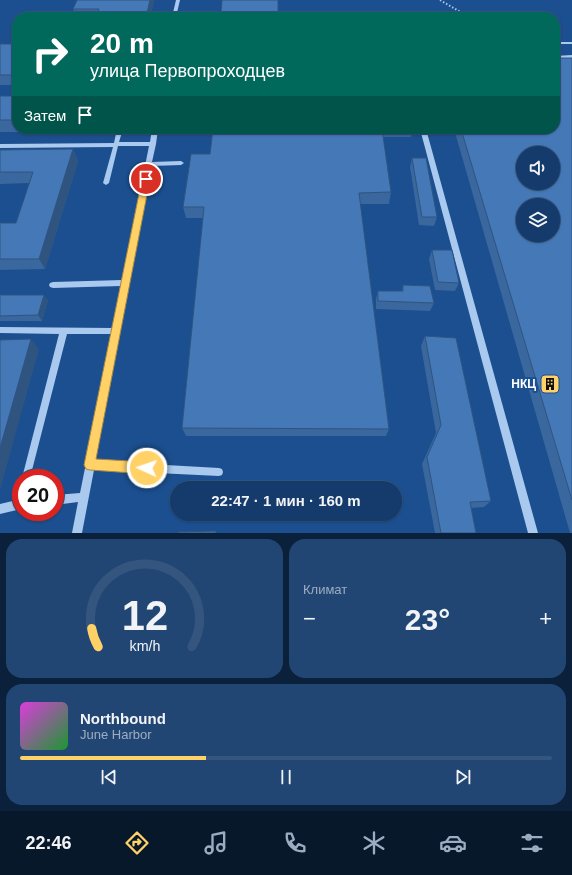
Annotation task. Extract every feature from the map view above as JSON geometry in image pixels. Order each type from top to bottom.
[{"type":"street","points":[[175,12],[178,0]]},
{"type":"street","points":[[560,43],[572,43]]},
{"type":"street","points":[[560,58],[572,57]]},
{"type":"street","points":[[106,183],[119,134]]},
{"type":"street","points":[[77,533],[154,134]]},
{"type":"street","points":[[424,134],[533,533]]},
{"type":"street","points":[[0,146],[153,144]]},
{"type":"street","points":[[149,164],[181,163]]},
{"type":"street","points":[[53,285],[125,283]]},
{"type":"street","points":[[0,330],[117,331]]},
{"type":"street","points":[[28,469],[64,330]]},
{"type":"street","points":[[90,465],[219,472]]},
{"type":"street","points":[[64,499],[83,497]]},
{"type":"street","points":[[0,509],[12,505]]},
{"type":"path","points":[[440,0],[460,12]]},
{"type":"building","points":[[77,0],[150,0],[147,12],[98,12],[99,9],[73,9]]},
{"type":"building","points":[[222,0],[278,0],[278,12],[221,12]]},
{"type":"building","points":[[0,44],[12,44],[12,75],[0,75]]},
{"type":"building","name":"НКЦ","points":[[560,58],[572,58],[572,500],[462,134],[560,134]]},
{"type":"building","points":[[0,96],[12,96],[12,120],[0,120]]},
{"type":"building","points":[[212,134],[383,134],[391,192],[359,193],[389,429],[182,428],[204,207],[183,207],[191,154],[210,154]]},
{"type":"building","points":[[73,149],[39,259],[0,259],[0,223],[16,223],[33,172],[0,172],[0,150]]},
{"type":"building","points":[[412,158],[426,158],[437,217],[422,217]]},
{"type":"building","points":[[432,250],[452,250],[459,283],[438,282]]},
{"type":"building","points":[[403,285],[430,286],[434,303],[378,301],[378,291],[403,291]]},
{"type":"building","points":[[0,295],[44,295],[38,315],[0,316]]},
{"type":"building","points":[[425,336],[456,338],[491,501],[470,502],[476,533],[441,533],[427,457],[441,425]]},
{"type":"building","points":[[31,339],[0,448],[0,340]]},
{"type":"building","points":[[216,531],[216,533],[178,533],[178,532]]},
{"type":"place","name":"НКЦ","points":[[550,384]]},
{"type":"route","points":[[146,179],[90,465],[147,468]]}]
